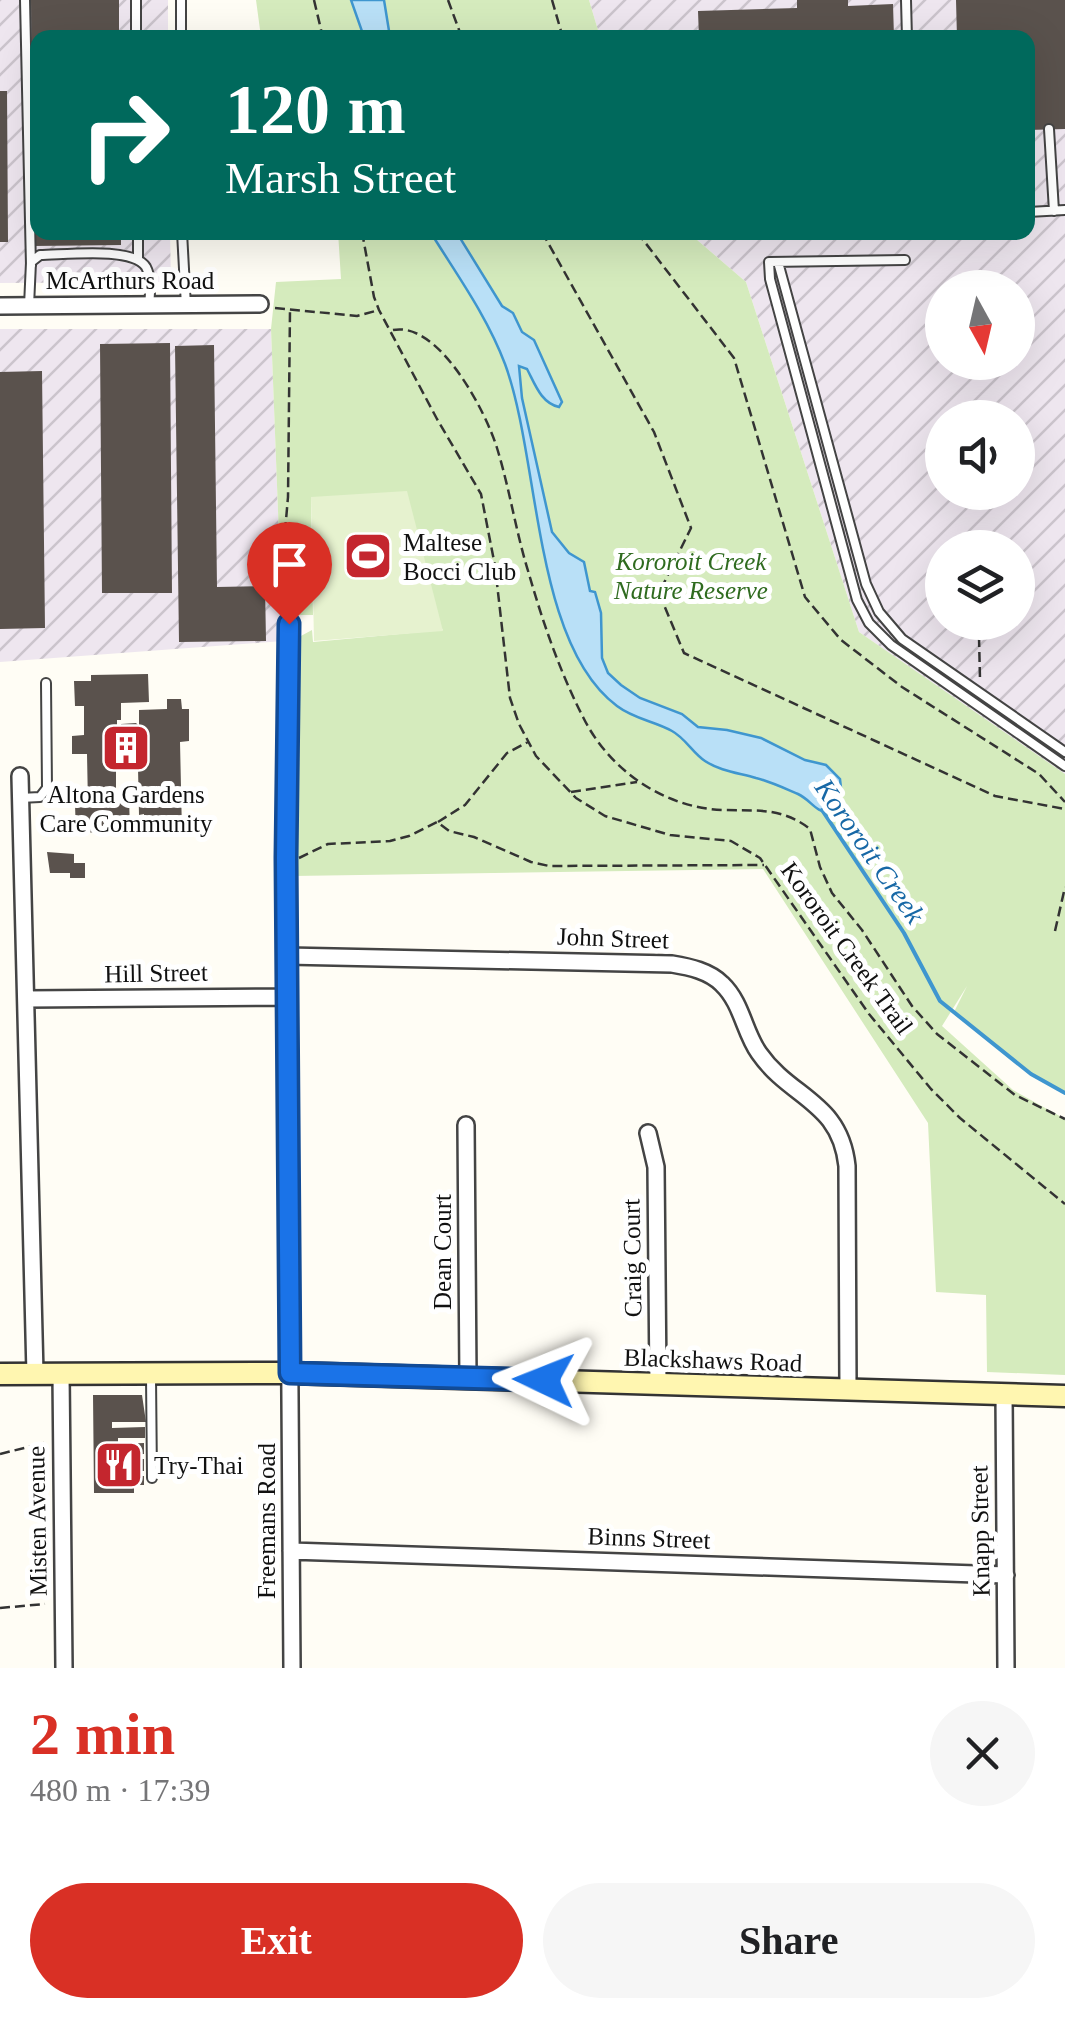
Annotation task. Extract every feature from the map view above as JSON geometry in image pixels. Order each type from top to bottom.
[{"type":"main road","name":"Blackshaws Road","points":[[0,1374],[290,1373],[1065,1396]]},
{"type":"street","name":"McArthurs Road","points":[[0,306],[260,304]]},
{"type":"street","name":"Freemans Road","points":[[289,624],[286,858],[292,1668]]},
{"type":"street","points":[[20,776],[34,1374]]},
{"type":"street","name":"John Street","points":[[287,956],[672,964],[694,968],[722,984],[739,1009],[757,1051],[788,1083],[824,1110],[841,1134],[846,1166],[848,1389]]},
{"type":"street","name":"Hill Street","points":[[26,999],[287,997]]},
{"type":"street","name":"Dean Court","points":[[466,1125],[468,1378]]},
{"type":"street","name":"Craig Court","points":[[648,1133],[656,1167],[658,1384]]},
{"type":"street","name":"Misten Avenue","points":[[60,1374],[64,1668]]},
{"type":"street","name":"Knapp Street","points":[[1004,1394],[1006,1668]]},
{"type":"street","name":"Binns Street","points":[[291,1551],[1006,1575]]},
{"type":"lane","points":[[25,0],[29,306]]},
{"type":"lane","points":[[136,0],[136,30]]},
{"type":"lane","points":[[180,30],[181,0]]},
{"type":"lane","points":[[906,0],[907,30]]},
{"type":"lane","points":[[1049,130],[1054,211]]},
{"type":"lane","points":[[1035,212],[1065,210]]},
{"type":"lane","points":[[138,240],[138,258]]},
{"type":"lane","points":[[182,240],[186,306]]},
{"type":"lane","points":[[30,266],[40,255],[120,254],[138,258],[148,270],[149,306]]},
{"type":"lane","points":[[773,262],[905,260]]},
{"type":"lane","points":[[773,262],[869,592],[892,630],[1065,752]]},
{"type":"lane","points":[[773,262],[770,279],[860,609],[884,639],[1065,766]]},
{"type":"lane","points":[[815,448],[828,444]]},
{"type":"lane","points":[[839,535],[852,532]]},
{"type":"lane","points":[[884,639],[892,630]]},
{"type":"lane","points":[[20,798],[40,797],[47,788],[46,684]]},
{"type":"lane","points":[[151,1374],[152,1478]]},
{"type":"path","points":[[314,0],[321,30]]},
{"type":"path","points":[[448,0],[459,30]]},
{"type":"path","points":[[552,0],[561,30]]},
{"type":"path","name":"Kororoit Creek Trail","points":[[363,240],[380,310],[482,494],[510,698],[536,756],[587,806],[626,824],[670,835],[730,841],[754,852],[869,1014],[930,1089],[1065,1204]]},
{"type":"path","points":[[546,240],[654,432],[691,528],[659,593],[684,654],[995,796],[1065,809]]},
{"type":"path","points":[[642,240],[734,358],[805,597],[841,640],[902,687],[1039,774],[1065,802]]},
{"type":"path","points":[[260,304],[264,308],[357,316],[380,310]]},
{"type":"path","points":[[289,624],[284,543],[290,310]]},
{"type":"path","points":[[392,330],[400,328],[421,334],[444,353],[462,378],[496,446],[528,572],[564,676],[596,740],[639,782],[663,796],[694,806],[774,810],[810,829],[820,867],[832,892],[912,1006],[937,1034],[1015,1095],[1065,1119]]},
{"type":"path","points":[[978,640],[980,681]]},
{"type":"path","points":[[286,858],[301,858],[328,844],[390,841],[410,836],[465,805],[507,753],[528,742]]},
{"type":"path","points":[[570,792],[639,782]]},
{"type":"path","points":[[437,822],[449,831],[549,866],[766,865]]},
{"type":"path","points":[[1055,931],[1065,887]]},
{"type":"path","points":[[0,1454],[44,1444]]},
{"type":"path","points":[[30,1446],[44,1453]]},
{"type":"path","points":[[0,1608],[45,1604]]},
{"type":"shaded area","points":[[0,0],[168,0],[168,30],[30,30],[30,240],[170,240],[171,282],[0,283]]},
{"type":"shaded area","points":[[589,0],[1065,0],[1065,775],[859,632],[746,282],[697,240],[1035,240],[1035,30],[598,30]]},
{"type":"shaded area","points":[[0,329],[271,329],[283,641],[0,662]]},
{"type":"green space","points":[[256,0],[589,0],[598,30],[260,30]]},
{"type":"green space","name":"Kororoit Creek Nature Reserve","points":[[339,240],[697,240],[746,282],[859,632],[1065,774],[1065,1093],[1031,1074],[954,1012],[967,986],[942,1026],[1013,1090],[1065,1119],[1065,1375],[987,1372],[986,1295],[936,1292],[928,1123],[763,869],[293,876],[292,647],[299,637],[312,630],[313,642],[443,630],[311,497],[313,615],[282,615],[271,329],[276,282],[341,279]]},
{"type":"green space","name":"Maltese Bocci Club","points":[[407,491],[443,631],[314,641],[311,497]]},
{"type":"water","points":[[351,0],[384,0],[389,30],[362,30]]},
{"type":"water","name":"Kororoit Creek","points":[[435,240],[461,240],[502,306],[513,313],[522,332],[534,340],[562,402],[559,407],[548,401],[527,369],[519,366],[522,398],[552,532],[569,553],[584,562],[590,591],[595,592],[601,613],[602,658],[608,673],[640,698],[682,714],[698,727],[761,738],[805,760],[826,765],[840,779],[841,788],[826,794],[830,813],[777,785],[711,764],[672,731],[617,706],[590,677],[569,640],[554,595],[516,403],[498,346]]},
{"type":"building","points":[[31,0],[119,0],[119,30],[31,30]]},
{"type":"building","points":[[797,0],[848,0],[848,6],[893,4],[894,30],[699,30],[698,11],[797,8]]},
{"type":"building","points":[[956,0],[1065,0],[1065,129],[1035,130],[1035,30],[957,30]]},
{"type":"building","points":[[0,91],[7,91],[8,242],[0,242]]},
{"type":"building","points":[[33,240],[121,240],[121,245],[33,246]]},
{"type":"building","points":[[170,343],[172,593],[102,593],[100,344]]},
{"type":"building","points":[[214,345],[217,587],[265,586],[266,641],[179,642],[175,346]]},
{"type":"building","points":[[42,371],[45,628],[0,629],[0,372]]},
{"type":"building","name":"Altona Gardens Care Community","points":[[148,674],[149,702],[121,703],[117,727],[136,723],[139,726],[139,710],[167,709],[167,699],[181,699],[182,709],[189,709],[189,741],[180,742],[182,832],[144,833],[144,814],[139,815],[138,768],[121,769],[120,762],[116,763],[116,797],[129,797],[130,831],[76,833],[75,805],[88,805],[87,754],[72,754],[72,736],[84,735],[84,706],[75,706],[74,681],[91,681],[91,675]]},
{"type":"building","points":[[47,852],[74,854],[74,863],[85,863],[85,878],[50,873]]},
{"type":"building","points":[[93,1395],[142,1395],[146,1422],[112,1422],[112,1428],[145,1427],[145,1438],[118,1438],[118,1444],[144,1443],[144,1454],[125,1455],[125,1459],[144,1459],[144,1471],[125,1471],[125,1476],[144,1476],[144,1485],[134,1485],[134,1493],[94,1493]]},
{"type":"waterway","name":"Kororoit Creek","points":[[822,810],[904,933],[940,1001],[1031,1074],[1065,1093]]},
{"type":"place","name":"Maltese Bocci Club","points":[[368,556]]},
{"type":"place","name":"Altona Gardens Care Community","points":[[126,748]]},
{"type":"place","name":"Try-Thai","points":[[119,1465]]},
{"type":"route","points":[[289,624],[286,858],[290,1373],[544,1380]]}]
